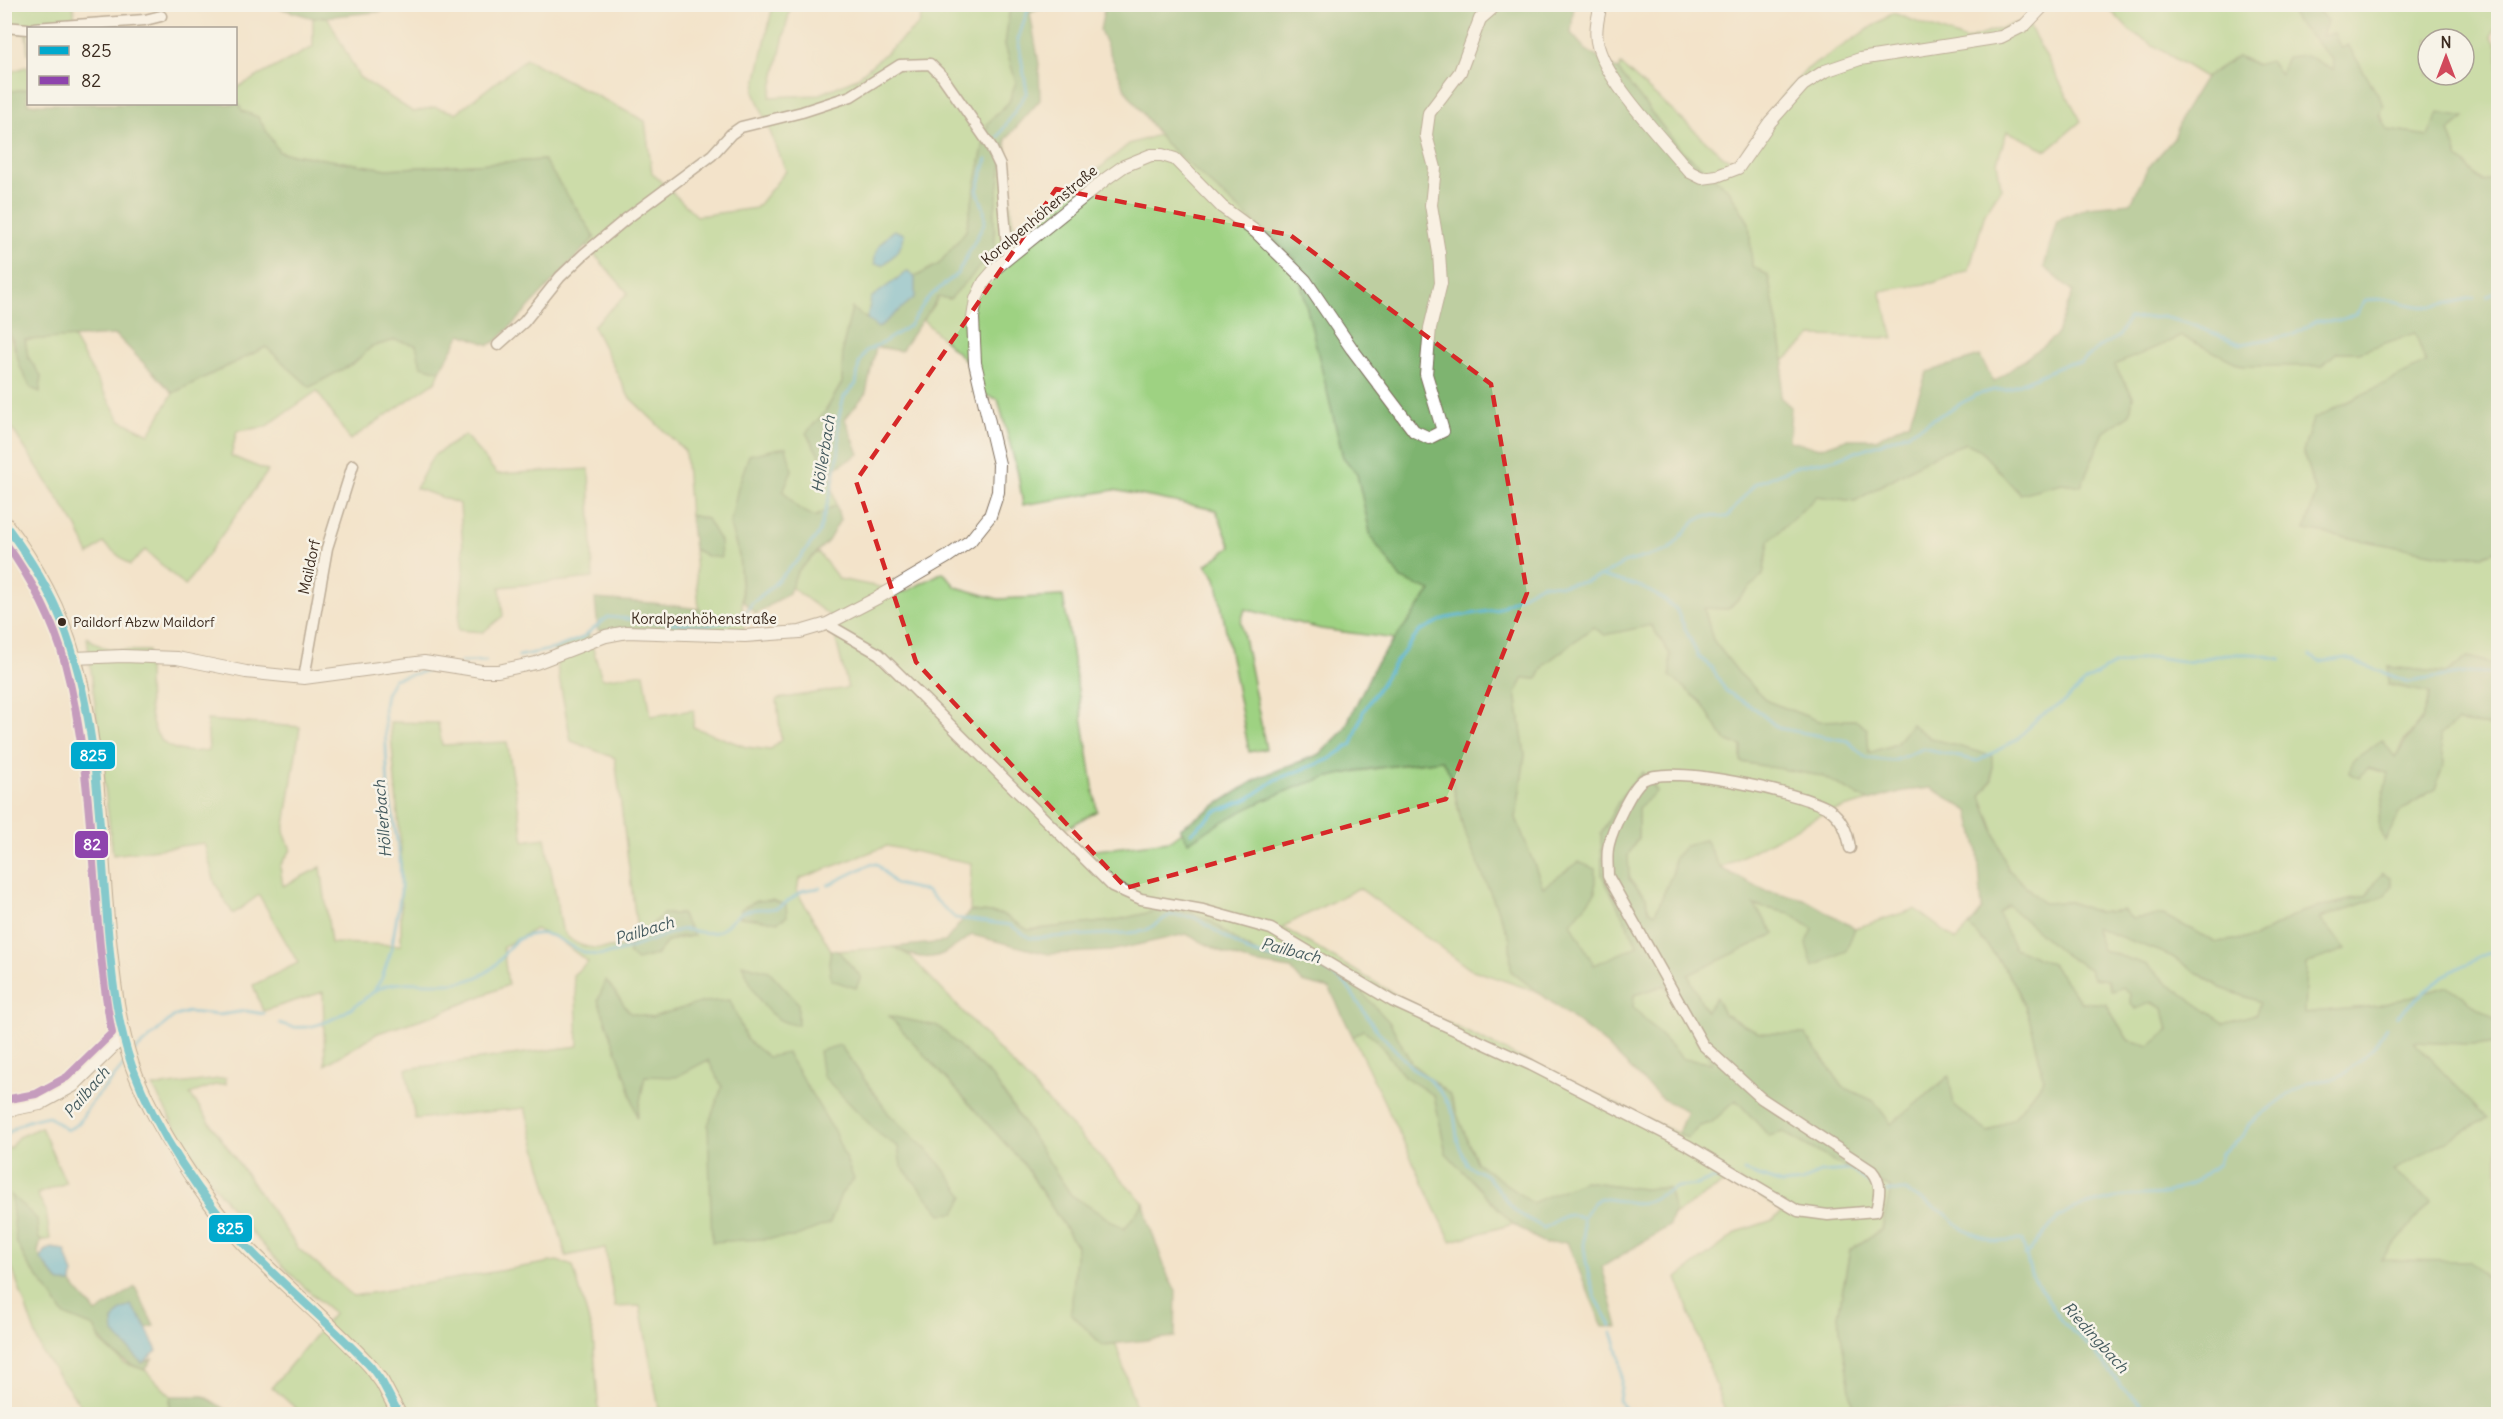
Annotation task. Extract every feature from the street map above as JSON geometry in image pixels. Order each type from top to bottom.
[{"type":"main road","points":[[4,522],[23,548],[52,599],[74,658],[84,700],[95,771],[114,992],[123,1036],[134,1068],[153,1109],[208,1198],[249,1249],[371,1367],[399,1414]]},
{"type":"street","name":"Koralpenhöhenstraße","points":[[74,658],[123,656],[177,658],[255,674],[304,678],[423,662],[481,671],[498,671],[536,663],[606,636],[627,632],[745,636],[800,632],[827,624],[879,597],[970,542],[990,516],[998,492],[999,464],[975,363],[973,318],[976,299],[984,282],[1008,258],[1124,166],[1151,155],[1162,155],[1174,159],[1222,207],[1256,231],[1305,280],[1352,350],[1414,431],[1430,438],[1443,431],[1426,374],[1430,328],[1441,282],[1431,205],[1434,168],[1426,135],[1429,113],[1460,72],[1480,19],[1497,4]]},
{"type":"street","points":[[1601,4],[1597,21],[1597,44],[1607,71],[1681,162],[1690,172],[1702,177],[1717,176],[1738,168],[1770,122],[1803,85],[1826,71],[1860,59],[2001,37],[2025,25],[2045,4]]},
{"type":"street","points":[[48,27],[145,20],[161,16]]},
{"type":"street","points":[[4,27],[27,29]]},
{"type":"street","points":[[498,345],[524,322],[560,277],[584,254],[626,219],[712,155],[736,130],[755,122],[802,112],[851,96],[900,65],[930,64],[942,76],[990,145],[1000,166],[1008,258]]},
{"type":"street","name":"Maildorf","points":[[304,678],[327,548],[353,465]]},
{"type":"street","points":[[827,624],[879,654],[1112,886],[1141,899],[1203,910],[1271,929],[1392,1001],[1531,1065],[1689,1146],[1734,1171],[1780,1203],[1798,1211],[1828,1215],[1876,1211],[1881,1187],[1878,1178],[1761,1098],[1703,1045],[1608,876],[1608,845],[1622,812],[1642,780],[1665,774],[1698,776],[1803,797],[1831,810],[1848,832],[1851,848]]},
{"type":"street","points":[[4,1110],[40,1104],[73,1086],[123,1036]]},
{"type":"highlighted area","points":[[1056,189],[1290,235],[1491,384],[1527,593],[1446,799],[1126,888],[916,662],[856,481]]},
{"type":"green space","points":[[11,5],[73,5],[76,27],[27,27],[27,44],[26,34],[5,30],[5,9]]},
{"type":"green space","points":[[269,5],[405,5],[377,12],[313,18]]},
{"type":"green space","points":[[773,5],[791,5],[770,97],[818,95],[857,78],[919,24],[924,5],[1014,5],[1009,14],[1005,45],[1016,82],[1009,102],[988,123],[966,231],[939,264],[915,277],[907,271],[872,298],[867,319],[852,309],[843,346],[842,383],[825,412],[807,433],[829,472],[836,505],[815,517],[799,509],[783,491],[792,470],[730,525],[739,555],[744,632],[702,631],[708,620],[699,609],[694,549],[707,556],[707,519],[690,515],[685,451],[629,397],[593,326],[628,293],[587,246],[544,160],[387,169],[279,152],[258,117],[242,111],[237,100],[237,87],[313,47],[313,18],[327,16],[359,77],[413,112],[435,107],[456,113],[526,59],[645,121],[652,173],[697,216],[756,208],[786,171],[754,92]]},
{"type":"green space","points":[[1014,5],[1048,5],[1030,13],[1039,64],[1040,100],[1006,139],[994,216],[995,251],[950,299],[938,297],[901,351],[876,347],[866,393],[845,419],[859,454],[829,472],[806,433],[825,412],[842,383],[843,346],[852,308],[878,327],[915,297],[915,277],[939,264],[966,231],[988,123],[1009,102],[1016,82],[1005,45],[1009,14]]},
{"type":"green space","points":[[1105,5],[1574,5],[1571,33],[1586,50],[1618,70],[1680,149],[1728,189],[1749,223],[1752,266],[1768,275],[1784,361],[1780,397],[1791,407],[1789,441],[1820,448],[1846,439],[1876,439],[1909,422],[1927,372],[1980,356],[1994,382],[2056,336],[2073,291],[2044,267],[2057,220],[2088,207],[2131,203],[2147,169],[2174,138],[2182,115],[2205,77],[2238,56],[2256,65],[2270,61],[2280,74],[2287,57],[2306,55],[2334,70],[2333,60],[2295,20],[2289,5],[2314,5],[2327,21],[2322,36],[2334,33],[2341,49],[2348,45],[2384,105],[2379,116],[2388,130],[2428,136],[2439,113],[2465,118],[2449,131],[2459,159],[2483,182],[2498,177],[2498,550],[2484,555],[2448,556],[2305,530],[2316,493],[2303,452],[2313,419],[2426,363],[2415,333],[2359,352],[2337,352],[2322,366],[2243,366],[2182,336],[2114,365],[2133,396],[2130,414],[2104,432],[2081,486],[2062,483],[2020,494],[1979,449],[1966,443],[1934,455],[1855,501],[1817,496],[1769,541],[1763,575],[1728,609],[1704,608],[1713,640],[1738,672],[1767,701],[1819,721],[1855,720],[1867,729],[1869,753],[1896,744],[1911,724],[1930,738],[1992,756],[1992,780],[1981,796],[2008,869],[2043,903],[2070,902],[2099,913],[2123,910],[2132,919],[2163,915],[2216,942],[2254,938],[2301,912],[2366,896],[2382,873],[2390,878],[2392,886],[2384,896],[2320,918],[2346,949],[2306,964],[2304,1013],[2378,1006],[2448,986],[2498,1022],[2498,1045],[2414,1042],[2487,1118],[2393,1171],[2431,1201],[2381,1260],[2469,1261],[2497,1287],[2498,1414],[1854,1414],[1838,1316],[1850,1250],[1882,1229],[1891,1188],[1842,1166],[1783,1132],[1769,1136],[1736,1100],[1711,1123],[1700,1126],[1687,1138],[1678,1133],[1687,1111],[1662,1099],[1603,1042],[1511,971],[1510,939],[1463,828],[1450,773],[1442,760],[1372,769],[1320,780],[1259,803],[1188,842],[1180,828],[1260,777],[1320,754],[1344,730],[1375,665],[1431,591],[1401,579],[1371,537],[1357,474],[1343,457],[1295,259],[1165,143],[1126,91],[1100,30]],"holes":[[[1651,625],[1670,654],[1670,676],[1701,702],[1725,740],[1741,746],[1741,762],[1822,776],[1869,801],[1903,791],[1931,788],[1969,811],[1978,852],[1982,910],[1969,926],[2012,978],[2024,1002],[2044,1079],[2014,1118],[1988,1132],[1954,1106],[1949,1077],[1891,1124],[1874,1101],[1843,1087],[1805,1034],[1759,1033],[1724,1014],[1716,997],[1706,1011],[1688,975],[1775,934],[1754,905],[1789,913],[1813,929],[1806,944],[1813,967],[1846,951],[1855,928],[1804,899],[1764,890],[1720,868],[1705,840],[1686,845],[1674,858],[1673,872],[1655,914],[1649,911],[1646,897],[1629,879],[1628,855],[1638,838],[1638,808],[1657,791],[1643,772],[1621,797],[1601,834],[1602,875],[1638,946],[1594,965],[1571,923],[1595,893],[1595,869],[1579,862],[1543,887],[1516,818],[1525,755],[1516,693],[1524,678],[1537,679],[1545,664],[1593,627],[1605,635]],[[2008,905],[2064,954],[2089,969],[2093,978],[2107,980],[2112,991],[2123,987],[2130,994],[2130,1002],[2136,1009],[2152,1002],[2163,1008],[2168,1031],[2150,1046],[2128,1040],[2106,1004],[2081,1002],[2052,964],[2014,948],[1999,914]],[[2094,927],[2171,956],[2221,988],[2260,1002],[2256,1014],[2224,1023],[2168,984],[2147,965],[2102,950]],[[1665,985],[1712,1063],[1683,1059],[1633,1007],[1634,995]]]},
{"type":"green space","points":[[2106,5],[2289,5],[2295,20],[2333,60],[2335,71],[2306,55],[2280,75],[2238,56],[2205,77],[2130,31]]},
{"type":"green space","points":[[2314,5],[2498,5],[2498,25],[2491,36],[2498,47],[2498,177],[2484,182],[2459,159],[2449,131],[2464,119],[2428,136],[2388,130],[2347,45],[2341,49],[2322,36]]},
{"type":"green space","points":[[1893,13],[1966,40],[2026,20],[2081,121],[2047,150],[2007,131],[1997,162],[2001,188],[1985,213],[1969,270],[1933,283],[1880,291],[1894,338],[1812,336],[1784,361],[1768,276],[1752,266],[1749,223],[1728,189],[1680,149],[1618,70],[1621,65],[1724,157],[1736,161],[1775,105],[1807,69]]},
{"type":"green space","points":[[27,66],[27,89],[5,92],[5,74]]},
{"type":"green space","points":[[27,89],[27,105],[237,105],[237,100],[242,111],[258,117],[279,152],[387,169],[544,160],[595,237],[498,340],[489,345],[461,334],[440,371],[421,366],[416,345],[395,340],[371,347],[354,363],[310,387],[266,347],[173,393],[116,335],[25,340],[28,357],[41,376],[40,392],[31,388],[20,367],[14,343],[5,325],[4,224],[7,223],[4,215],[5,92]]},
{"type":"green space","points":[[1158,135],[1296,259],[1343,457],[1357,474],[1371,537],[1431,591],[1396,639],[1321,629],[1245,609],[1241,622],[1266,749],[1249,752],[1216,578],[1206,565],[1231,547],[1216,510],[1114,490],[1023,505],[1018,474],[998,399],[974,392],[967,362],[923,320],[939,297],[995,252],[994,216],[1006,138],[1011,213],[1016,237],[1129,144]]},
{"type":"green space","points":[[4,325],[31,388],[40,392],[41,377],[28,357],[25,340],[72,336],[120,420],[149,434],[173,393],[266,347],[310,387],[354,363],[371,347],[395,340],[417,345],[421,366],[440,371],[436,381],[350,440],[317,391],[265,427],[237,431],[231,456],[268,471],[185,586],[145,550],[130,565],[103,543],[89,555],[77,527],[5,418]]},
{"type":"green space","points":[[2415,332],[2426,363],[2313,420],[2303,452],[2316,493],[2305,530],[2448,556],[2484,555],[2498,550],[2498,661],[2493,664],[2468,657],[2447,673],[2389,667],[2388,685],[2430,693],[2422,718],[2402,744],[2395,758],[2382,741],[2368,768],[2388,773],[2378,823],[2385,840],[2402,809],[2435,789],[2444,763],[2440,734],[2458,722],[2498,727],[2498,1022],[2448,986],[2378,1006],[2304,1013],[2306,964],[2320,918],[2384,896],[2366,896],[2301,912],[2254,938],[2216,942],[2163,915],[2132,919],[2123,910],[2099,913],[2070,902],[2043,903],[2008,869],[1981,796],[1992,780],[1991,756],[1930,738],[1911,724],[1896,744],[1869,753],[1867,729],[1855,720],[1819,721],[1767,701],[1738,672],[1713,640],[1704,608],[1728,609],[1763,575],[1769,541],[1817,496],[1855,501],[1934,455],[1966,443],[1979,449],[2020,494],[2062,483],[2081,486],[2104,432],[2130,414],[2133,396],[2114,365],[2182,336],[2243,366],[2337,352],[2359,352]]},
{"type":"green space","points":[[465,435],[497,474],[589,469],[593,578],[500,587],[503,616],[483,632],[458,630],[464,564],[460,504],[416,488],[433,456]]},
{"type":"green space","points":[[786,447],[792,470],[783,491],[799,509],[815,517],[836,505],[840,520],[828,541],[797,572],[789,593],[756,614],[743,601],[739,555],[730,525],[738,487],[749,455]]},
{"type":"green space","points":[[690,515],[707,519],[720,541],[721,558],[707,556],[694,549]]},
{"type":"green space","points":[[818,552],[839,579],[905,592],[943,572],[956,587],[998,599],[1063,596],[1097,811],[1063,830],[1081,852],[1169,841],[1182,832],[1189,841],[1231,817],[1289,789],[1356,772],[1442,760],[1450,773],[1463,828],[1510,939],[1511,971],[1538,992],[1470,969],[1359,888],[1282,927],[1423,1011],[1687,1138],[1700,1126],[1711,1123],[1736,1099],[1769,1136],[1783,1132],[1842,1166],[1891,1188],[1882,1229],[1850,1250],[1838,1316],[1854,1414],[1726,1414],[1677,1278],[1740,1231],[1773,1220],[1782,1212],[1738,1180],[1721,1185],[1672,1216],[1674,1210],[1668,1188],[1643,1189],[1584,1181],[1533,1204],[1476,1162],[1449,1094],[1412,1064],[1390,1023],[1316,963],[1267,959],[1242,945],[1156,911],[1112,921],[1028,930],[1002,914],[970,911],[971,863],[887,846],[799,879],[797,892],[831,950],[829,962],[861,977],[838,951],[894,947],[910,956],[1144,1203],[1124,1230],[1071,1195],[994,1079],[890,1016],[1024,1164],[1077,1246],[1071,1313],[1102,1345],[1116,1344],[1138,1414],[660,1414],[640,1306],[615,1307],[605,1248],[566,1256],[525,1108],[415,1119],[406,1069],[578,1046],[573,975],[588,962],[558,939],[535,929],[503,947],[508,985],[440,1013],[378,1033],[325,1065],[323,992],[263,1011],[253,985],[298,963],[259,895],[233,914],[215,883],[204,843],[113,855],[87,637],[100,646],[108,648],[148,651],[149,706],[152,723],[159,737],[169,747],[186,751],[209,750],[207,720],[300,727],[284,832],[291,850],[280,866],[283,886],[321,867],[331,943],[401,945],[401,851],[390,722],[438,723],[442,745],[507,742],[524,841],[545,838],[562,929],[568,937],[583,946],[592,948],[629,946],[629,954],[656,955],[668,941],[693,936],[681,914],[664,914],[638,938],[615,758],[571,741],[554,651],[589,635],[602,679],[644,673],[651,716],[694,710],[693,727],[746,747],[770,750],[781,740],[777,699],[848,688],[830,616],[791,587],[796,572]],"holes":[[[772,900],[778,921],[740,917]]]},
{"type":"green space","points":[[595,599],[699,609],[708,620],[702,631],[618,628],[598,631]]},
{"type":"green space","points":[[1651,625],[1670,654],[1671,676],[1701,702],[1725,740],[1741,746],[1742,762],[1822,776],[1869,801],[1823,814],[1720,868],[1705,840],[1674,858],[1673,872],[1655,914],[1648,911],[1646,897],[1629,879],[1628,855],[1638,838],[1638,808],[1643,772],[1602,875],[1638,946],[1594,966],[1570,923],[1595,893],[1579,862],[1543,888],[1516,818],[1525,755],[1516,693],[1524,678],[1537,679],[1545,664],[1593,627],[1605,635]]},
{"type":"green space","points":[[2468,657],[2493,664],[2498,661],[2498,727],[2458,722],[2440,734],[2444,763],[2435,789],[2402,809],[2385,841],[2378,823],[2388,773],[2368,768],[2359,778],[2350,773],[2352,761],[2382,740],[2395,757],[2422,719],[2430,693],[2388,684],[2388,667],[2447,673]]},
{"type":"green space","points":[[772,900],[786,905],[787,916],[778,922],[740,917],[741,909],[756,901]]},
{"type":"green space","points":[[1753,905],[1789,913],[1845,951],[1855,928],[1915,909],[1956,940],[1969,926],[1996,956],[2018,990],[2035,1039],[2044,1079],[2014,1118],[1988,1133],[1954,1106],[1948,1077],[1891,1125],[1874,1101],[1843,1087],[1805,1034],[1759,1033],[1724,1014],[1706,1011],[1688,975],[1775,934]]},
{"type":"green space","points":[[2008,905],[2064,954],[2107,980],[2112,991],[2123,987],[2131,994],[2163,1008],[2168,1031],[2150,1046],[2128,1040],[2106,1004],[2081,1002],[2052,964],[2014,948],[1998,914]]},
{"type":"green space","points":[[970,911],[1002,914],[1028,930],[1112,921],[1156,911],[1191,912],[1211,921],[1242,945],[1267,959],[1316,963],[1355,985],[1390,1023],[1412,1064],[1449,1094],[1476,1162],[1532,1203],[1584,1181],[1643,1189],[1668,1188],[1674,1210],[1669,1226],[1602,1267],[1618,1327],[1603,1327],[1567,1242],[1545,1244],[1513,1224],[1446,1153],[1434,1096],[1404,1076],[1375,1038],[1363,1030],[1353,1037],[1330,989],[1302,982],[1291,969],[1253,963],[1224,953],[1186,934],[1110,951],[1048,954],[972,935],[952,949],[927,958],[917,957],[894,947],[945,942]]},
{"type":"green space","points":[[663,914],[681,914],[694,936],[668,941],[656,955],[637,960],[629,954],[629,946]]},
{"type":"green space","points":[[2094,926],[2171,956],[2221,988],[2261,1002],[2256,1014],[2224,1023],[2168,984],[2147,965],[2102,950]]},
{"type":"green space","points":[[831,950],[838,951],[861,977],[856,988],[831,980],[829,962]]},
{"type":"green space","points":[[742,964],[769,971],[798,1003],[798,1025],[787,1023],[769,1011],[756,994]]},
{"type":"green space","points":[[606,980],[630,1013],[652,1017],[703,1002],[730,1000],[747,1040],[768,1057],[787,1053],[834,1131],[854,1179],[841,1194],[830,1223],[794,1237],[712,1242],[708,1125],[722,1087],[708,1060],[676,1077],[645,1076],[637,1117],[627,1080],[598,1000]]},
{"type":"green space","points":[[1666,985],[1712,1063],[1683,1059],[1633,1007],[1634,995]]},
{"type":"green space","points":[[889,1016],[938,1026],[994,1079],[1071,1195],[1124,1229],[1144,1203],[1149,1224],[1169,1279],[1176,1291],[1175,1337],[1102,1345],[1071,1313],[1077,1246],[1024,1164]]},
{"type":"green space","points":[[1363,1029],[1375,1038],[1404,1076],[1434,1096],[1446,1153],[1513,1224],[1451,1241],[1353,1037]]},
{"type":"green space","points":[[2413,1042],[2498,1045],[2498,1295],[2497,1287],[2380,1261],[2431,1201],[2393,1171]]},
{"type":"green space","points":[[840,1045],[889,1114],[935,1158],[964,1196],[955,1213],[941,1214],[901,1166],[898,1147],[879,1134],[823,1076],[819,1051]]},
{"type":"green space","points":[[226,1078],[226,1084],[215,1085],[190,1094],[298,1248],[353,1296],[557,1261],[573,1266],[593,1336],[599,1414],[302,1414],[272,1387],[334,1313],[275,1258],[220,1194],[185,1143],[153,1087]]},
{"type":"green space","points":[[41,1127],[66,1183],[37,1194],[46,1211],[50,1239],[41,1241],[38,1237],[37,1219],[12,1196],[16,1241],[28,1265],[64,1315],[94,1327],[101,1342],[124,1363],[145,1370],[171,1396],[168,1414],[87,1414],[42,1353],[5,1248],[5,1148],[10,1148],[18,1137]]},
{"type":"green space","points":[[11,1195],[37,1219],[38,1237],[41,1241],[38,1252],[48,1269],[60,1283],[72,1283],[96,1313],[135,1287],[154,1326],[146,1328],[144,1323],[113,1320],[114,1333],[142,1363],[152,1359],[145,1370],[129,1363],[109,1349],[94,1327],[64,1315],[28,1265],[16,1241]]},
{"type":"green space","points":[[171,1396],[204,1396],[233,1414],[168,1414]]},
{"type":"water","points":[[894,230],[904,234],[900,248],[883,265],[875,264],[877,249]]},
{"type":"water","points":[[908,271],[915,277],[915,297],[878,328],[867,319],[871,298]]},
{"type":"water","points":[[51,1248],[65,1250],[73,1274],[72,1283],[60,1283],[41,1259],[45,1251]]},
{"type":"water","points":[[131,1305],[144,1323],[157,1351],[142,1363],[114,1333],[113,1321],[121,1310]]},
{"type":"waterway","name":"Höllerbach","points":[[998,137],[1027,92],[1018,39],[1030,4]]},
{"type":"waterway","name":"Höllerbach","points":[[519,656],[553,649],[582,638],[608,617],[705,626],[742,619],[752,603],[799,559],[819,533],[832,487],[839,450],[838,420],[844,397],[856,384],[859,364],[866,351],[909,326],[928,298],[958,273],[985,222],[984,209],[977,190],[987,159]]},
{"type":"waterway","points":[[2487,297],[2496,292],[2498,294]]},
{"type":"waterway","points":[[1191,833],[1215,812],[1248,799],[1277,779],[1328,760],[1352,744],[1363,712],[1392,667],[1420,631],[1446,618],[1496,610],[1542,584],[1562,585],[1584,582],[1601,576],[1624,563],[1669,550],[1694,522],[1705,516],[1727,517],[1755,484],[1797,466],[1835,459],[1910,432],[1976,395],[1994,390],[2006,390],[2068,363],[2080,363],[2103,345],[2118,337],[2128,319],[2163,317],[2187,323],[2241,344],[2293,335],[2316,321],[2339,321],[2357,313],[2366,300],[2388,300],[2425,307],[2474,298]]},
{"type":"waterway","points":[[1601,576],[1639,586],[1662,598],[1676,609],[1698,656],[1711,667],[1726,691],[1757,710],[1778,728],[1848,741],[1866,758],[1893,761],[1923,749],[1978,761],[2016,740],[2039,717],[2065,701],[2088,680],[2113,665],[2155,657],[2188,662],[2225,654],[2255,654],[2281,659]]},
{"type":"waterway","points":[[2310,656],[2320,662],[2345,658],[2408,682],[2472,672],[2498,674]]},
{"type":"waterway","name":"Höllerbach","points":[[461,662],[486,661]]},
{"type":"waterway","name":"Höllerbach","points":[[375,989],[382,978],[391,951],[401,891],[400,858],[388,788],[384,706],[386,694],[394,679],[430,670]]},
{"type":"waterway","name":"Pailbach","points":[[828,885],[871,864],[877,864],[895,884],[926,891],[955,918],[1010,925],[1030,938],[1145,931],[1170,915],[1194,917],[1249,952],[1321,967],[1345,983],[1375,1028],[1414,1070],[1428,1078],[1443,1095],[1454,1115],[1458,1143],[1467,1165],[1487,1176],[1516,1212],[1544,1228],[1567,1216],[1583,1218]]},
{"type":"waterway","name":"Pailbach","points":[[280,1023],[300,1027],[321,1024],[341,1015],[374,991],[385,986],[399,983],[466,981],[491,969],[513,943],[525,936],[550,935],[583,952],[609,954],[676,931],[716,932],[741,913],[776,908],[803,891],[820,888]]},
{"type":"waterway","points":[[2397,1016],[2443,976],[2498,948]]},
{"type":"waterway","name":"Pailbach","points":[[135,1051],[173,1017],[188,1012],[219,1015],[246,1011],[264,1014]]},
{"type":"waterway","points":[[2025,1256],[2057,1219],[2075,1208],[2123,1196],[2166,1194],[2196,1181],[2218,1164],[2221,1153],[2243,1137],[2249,1124],[2283,1098],[2309,1082],[2334,1079],[2343,1075],[2372,1049],[2386,1027]]},
{"type":"waterway","name":"Pailbach","points":[[4,1138],[23,1123],[48,1116],[67,1130],[73,1127],[124,1065]]},
{"type":"waterway","name":"Riedingbach","points":[[1744,1171],[1782,1184],[1802,1182],[1820,1172],[1851,1170],[1874,1187]]},
{"type":"waterway","name":"Riedingbach","points":[[1583,1218],[1593,1203],[1600,1198],[1642,1204],[1677,1187],[1730,1177]]},
{"type":"waterway","name":"Riedingbach","points":[[1886,1191],[1906,1191],[1946,1214],[1964,1230],[1995,1242],[2022,1240],[2031,1274],[2063,1323],[2095,1352],[2122,1387],[2153,1414]]},
{"type":"waterway","name":"Pailbach","points":[[1583,1218],[1588,1275],[1611,1326]]},
{"type":"waterway","name":"Pailbach","points":[[1612,1333],[1621,1366],[1619,1400],[1628,1414]]},
{"type":"transit line","name":"825","points":[[4,523],[21,546],[50,596],[74,656],[83,691],[98,797],[114,986],[126,1047],[142,1091],[167,1140],[214,1209],[265,1265],[371,1367],[399,1414]]},
{"type":"transit line","name":"82","points":[[4,541],[32,584],[54,630],[65,663],[75,708],[83,754],[99,941],[112,1033],[67,1077],[36,1094],[4,1100]]},
{"type":"place","name":"Paildorf Abzw Maildorf","points":[[62,622]]}]
